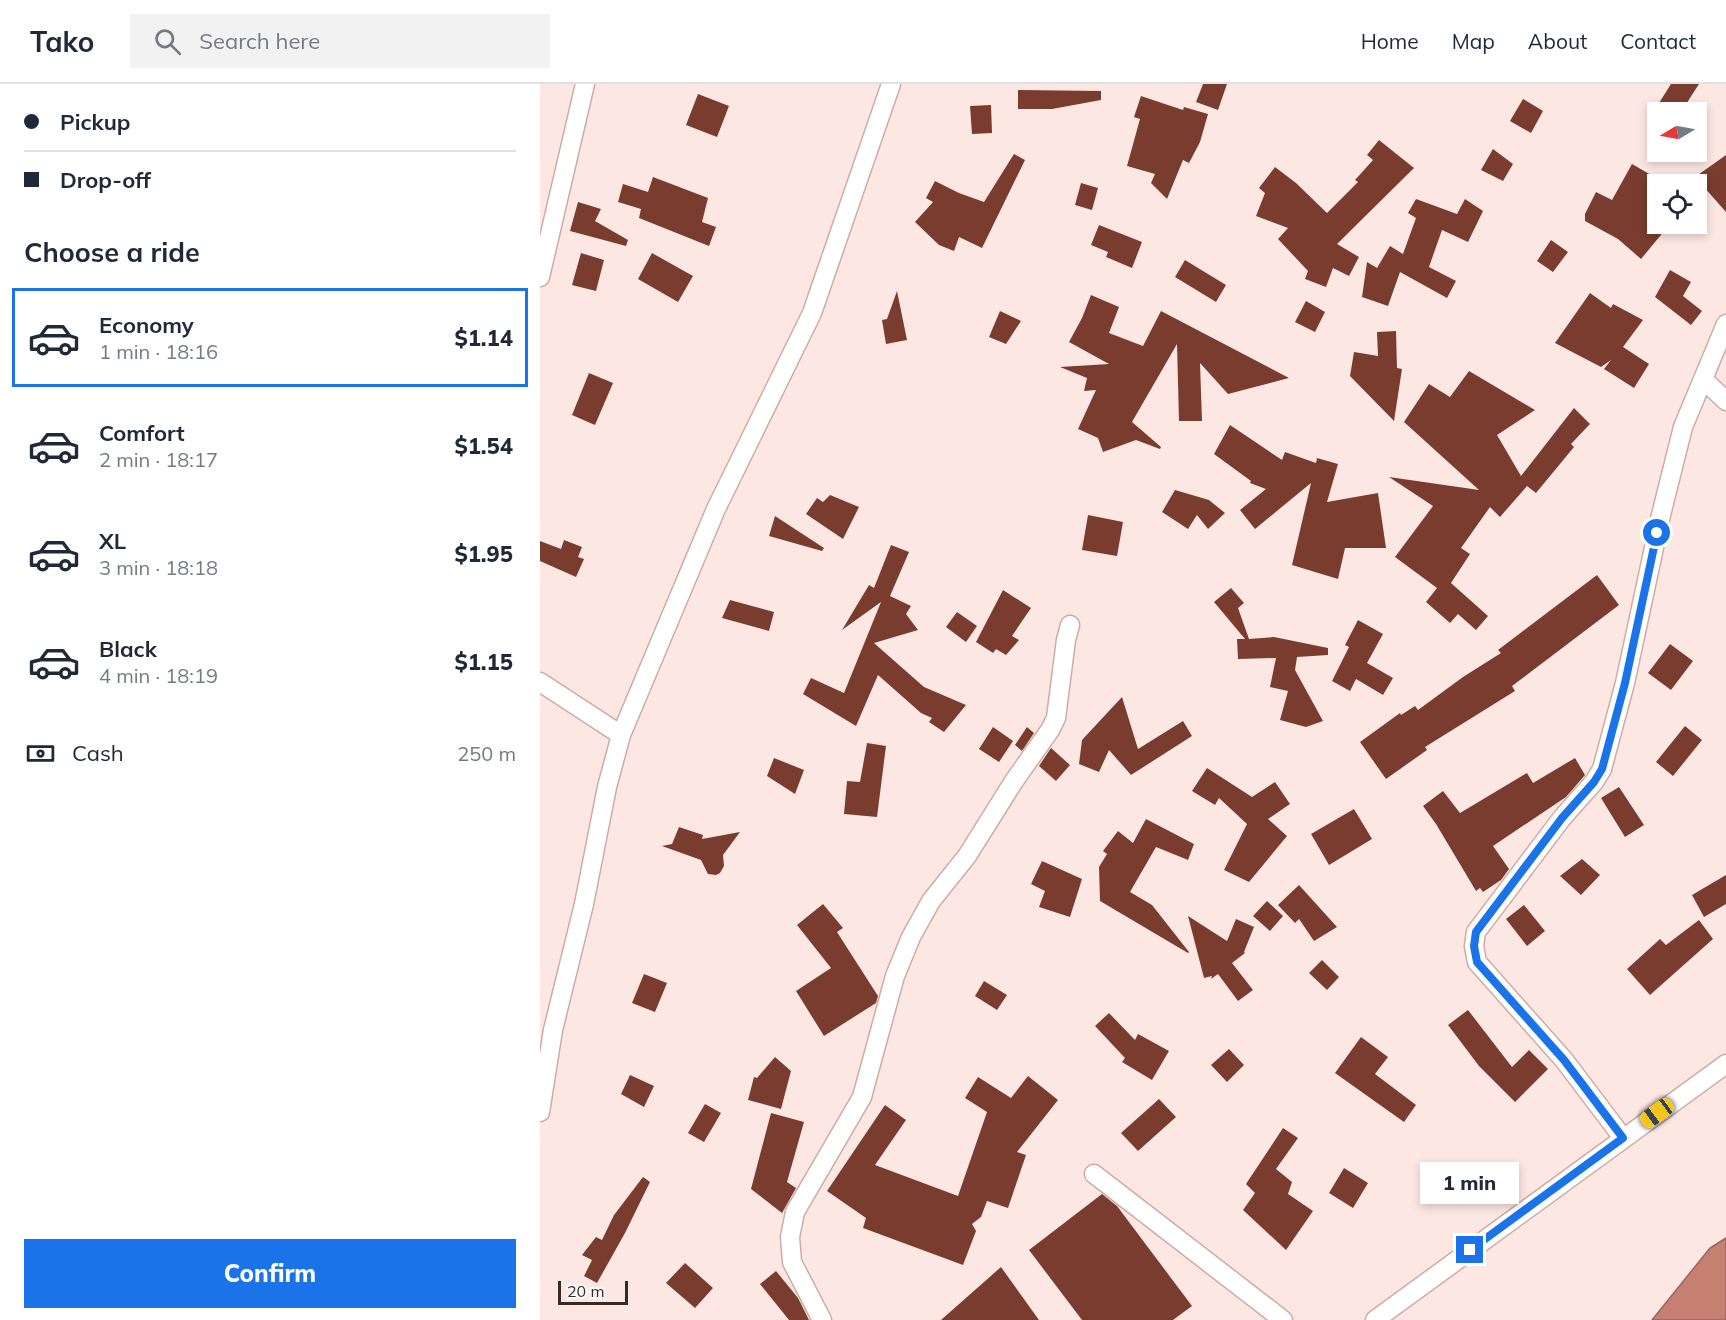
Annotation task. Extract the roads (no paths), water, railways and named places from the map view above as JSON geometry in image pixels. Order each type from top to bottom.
[{"type":"street","points":[[540,277],[585,84]]},
{"type":"street","points":[[540,1112],[553,1030],[584,904],[607,787],[621,735],[716,509],[812,313],[891,84]]},
{"type":"street","points":[[1623,1138],[1564,1060],[1477,962],[1474,946],[1476,932],[1503,894],[1562,818],[1585,794],[1602,769],[1625,683],[1661,515],[1683,427],[1726,324]]},
{"type":"street","points":[[1704,380],[1726,401]]},
{"type":"street","points":[[822,1320],[792,1262],[790,1237],[795,1212],[861,1097],[895,976],[911,937],[931,901],[967,856],[1056,718],[1070,625]]},
{"type":"street","points":[[540,682],[621,735]]},
{"type":"street","points":[[1375,1320],[1726,1064]]},
{"type":"street","points":[[1094,1174],[1283,1320]]}]
